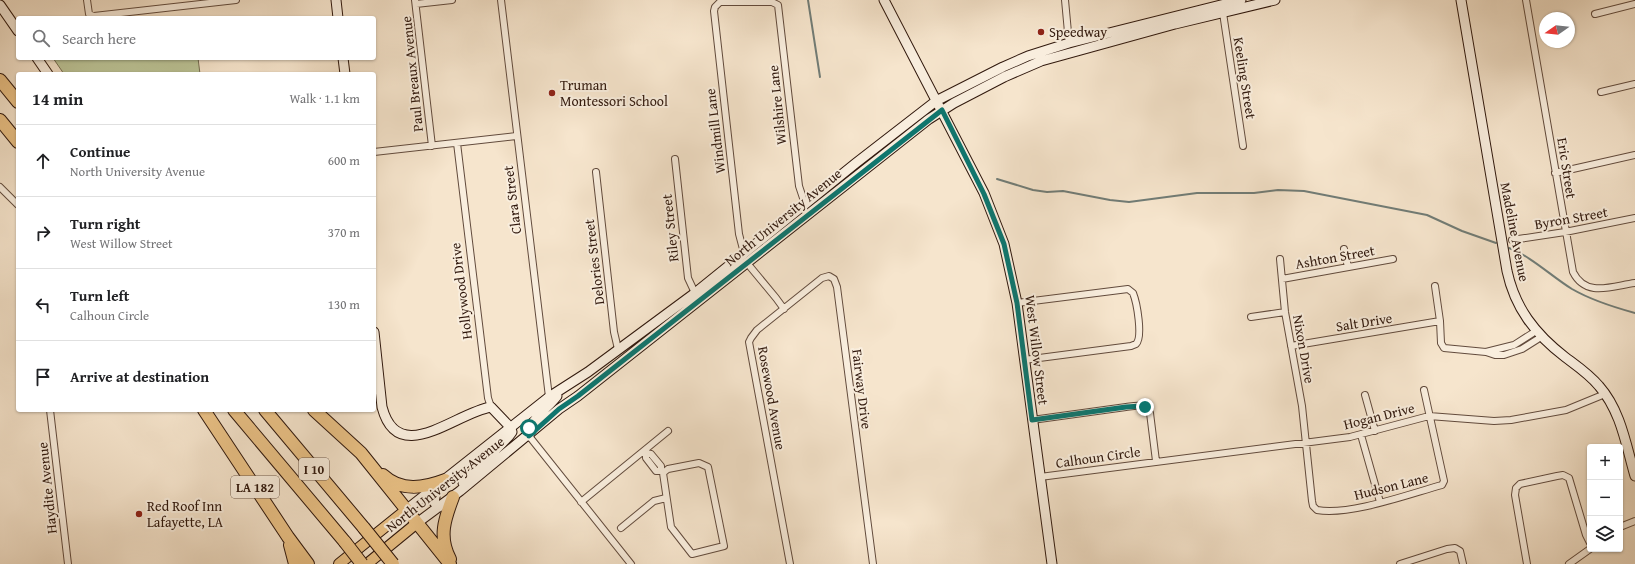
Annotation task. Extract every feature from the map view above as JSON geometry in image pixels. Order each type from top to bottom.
[{"type":"highway","points":[[0,80],[16,100]]},
{"type":"highway","points":[[0,120],[16,140]]},
{"type":"highway","name":"LA 182","points":[[205,412],[288,537],[308,564]]},
{"type":"highway","name":"I 10","points":[[236,412],[362,564]]},
{"type":"highway","name":"I 10","points":[[267,412],[393,564]]},
{"type":"highway","points":[[316,412],[389,481],[419,487],[441,483]]},
{"type":"highway","points":[[360,453],[451,564]]},
{"type":"highway","points":[[451,564],[447,553],[443,525],[456,494]]},
{"type":"highway","points":[[288,537],[295,564]]},
{"type":"main road","points":[[336,0],[338,16]]},
{"type":"main road","name":"West Willow Street","points":[[884,0],[942,110],[993,215],[1004,244],[1017,303],[1052,564]]},
{"type":"main road","name":"North University Avenue","points":[[339,564],[510,426],[549,397],[588,372],[695,293],[804,204],[936,101],[1028,56],[1069,43],[1241,0]]},
{"type":"main road","name":"North University Avenue","points":[[367,564],[529,436],[559,409],[623,362],[942,110],[1004,77],[1041,61],[1175,24],[1275,0]]},
{"type":"main road","name":"Madeline Avenue","points":[[1461,0],[1508,276],[1515,299],[1538,334],[1586,373],[1605,394],[1619,418],[1635,476]]},
{"type":"main road","points":[[0,5],[16,29]]},
{"type":"main road","points":[[38,60],[47,72]]},
{"type":"main road","points":[[343,60],[345,72]]},
{"type":"main road","points":[[804,204],[809,214]]},
{"type":"main road","points":[[618,349],[623,362]]},
{"type":"main road","points":[[376,351],[382,407],[388,424],[396,432],[410,436],[421,435],[475,412],[491,407],[510,426],[512,432],[510,436],[464,481],[456,494]]},
{"type":"main road","points":[[578,396],[590,378],[588,372]]},
{"type":"main road","points":[[529,436],[529,428],[533,422],[561,390]]},
{"type":"main road","points":[[438,507],[434,502],[441,483]]},
{"type":"street","points":[[87,0],[89,14],[94,16],[236,0]]},
{"type":"street","points":[[416,2],[452,0]]},
{"type":"street","name":"Clara Street","points":[[501,0],[516,136],[549,397]]},
{"type":"street","points":[[1065,0],[1069,43]]},
{"type":"street","name":"Eric Street","points":[[1526,0],[1573,272],[1580,282],[1588,287],[1596,289],[1635,283]]},
{"type":"street","name":"Paul Breaux Avenue","points":[[416,2],[432,146]]},
{"type":"street","name":"Wilshire Lane","points":[[716,5],[724,2],[772,2],[778,5],[798,183],[804,204]]},
{"type":"street","points":[[1595,14],[1635,4]]},
{"type":"street","name":"Windmill Lane","points":[[716,5],[714,11],[739,234],[744,253]]},
{"type":"street","name":"Keeling Street","points":[[1223,13],[1243,146]]},
{"type":"street","points":[[1601,92],[1635,84]]},
{"type":"street","points":[[376,152],[516,136]]},
{"type":"street","name":"Hollywood Drive","points":[[457,143],[488,398],[491,407]]},
{"type":"street","points":[[1556,173],[1635,155]]},
{"type":"street","name":"Riley Street","points":[[675,159],[688,278],[695,293]]},
{"type":"street","name":"Delories Street","points":[[596,172],[614,332],[618,349]]},
{"type":"street","points":[[0,187],[16,203]]},
{"type":"street","name":"Byron Street","points":[[1512,240],[1565,232],[1635,218]]},
{"type":"street","points":[[1344,249],[1348,267]]},
{"type":"street","name":"Nixon Drive","points":[[1280,259],[1285,312],[1302,406],[1306,443]]},
{"type":"street","name":"Ashton Street","points":[[1282,279],[1393,259]]},
{"type":"street","points":[[748,263],[784,309]]},
{"type":"street","name":"Fairway Drive","points":[[784,309],[822,278],[829,276],[835,281],[873,564]]},
{"type":"street","points":[[1435,286],[1440,321],[1441,343],[1443,347],[1451,350],[1486,352],[1498,356],[1511,354],[1528,346],[1538,334]]},
{"type":"street","points":[[1017,303],[1128,289],[1133,293],[1140,338],[1136,344],[1131,346],[1024,360]]},
{"type":"street","name":"Rosewood Avenue","points":[[784,309],[753,334],[750,339],[749,348],[790,564]]},
{"type":"street","points":[[1251,317],[1285,312]]},
{"type":"street","name":"Salt Drive","points":[[1291,346],[1440,321]]},
{"type":"street","name":"Hudson Lane","points":[[1306,443],[1312,501],[1313,506],[1317,510],[1329,511],[1361,507],[1442,485],[1444,481],[1424,390]]},
{"type":"street","name":"Hogan Drive","points":[[1156,462],[1361,435],[1429,416],[1494,421],[1511,420],[1566,410],[1605,394]]},
{"type":"street","points":[[1365,395],[1374,431]]},
{"type":"street","name":"Calhoun Circle","points":[[1032,420],[1141,406],[1145,407],[1150,413],[1156,462],[1040,477]]},
{"type":"street","name":"Haydite Avenue","points":[[50,412],[68,564]]},
{"type":"street","points":[[581,502],[645,452],[668,431]]},
{"type":"street","points":[[1361,435],[1380,502]]},
{"type":"street","points":[[529,436],[631,564]]},
{"type":"street","points":[[645,452],[646,458],[654,463],[656,471],[662,472],[668,469],[699,463],[708,467],[724,546],[692,554],[671,527],[662,472]]},
{"type":"street","points":[[1527,564],[1516,495],[1516,488],[1520,484],[1557,476],[1567,476],[1571,482],[1587,537]]},
{"type":"street","points":[[621,528],[654,501],[666,498]]},
{"type":"street","points":[[1623,526],[1635,521]]},
{"type":"street","points":[[1400,564],[1447,549],[1455,548],[1460,551],[1463,564]]},
{"type":"street","points":[[1569,564],[1587,551]]},
{"type":"green space","points":[[54,60],[198,60],[200,72],[63,72]]},
{"type":"waterway","points":[[808,0],[820,77]]},
{"type":"waterway","points":[[997,179],[1033,190],[1047,192],[1063,191],[1129,202],[1197,193],[1254,193],[1278,190],[1304,191],[1427,215],[1462,231],[1496,243]]},
{"type":"waterway","points":[[1509,248],[1526,256],[1564,284],[1579,293],[1602,303],[1635,313]]},
{"type":"place","name":"Speedway","points":[[1041,32]]},
{"type":"place","name":"Truman Montessori School","points":[[552,93]]},
{"type":"place","name":"Red Roof Inn Lafayette, LA","points":[[139,514]]},
{"type":"route","points":[[529,428],[529,436],[559,409],[698,303],[859,174],[942,110],[945,119],[984,194],[1004,244],[1015,289],[1032,420],[1126,407],[1145,407]]}]
